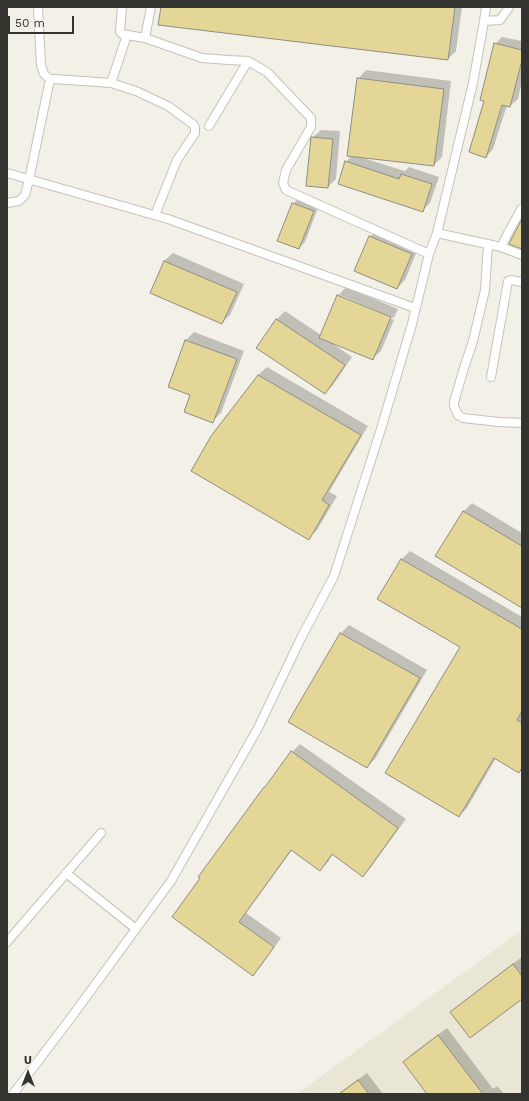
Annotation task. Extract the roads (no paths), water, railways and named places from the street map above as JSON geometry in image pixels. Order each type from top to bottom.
[{"type":"street","points":[[38,7],[41,64],[45,77],[51,80],[111,83],[136,91],[168,106],[192,123],[195,128],[195,133],[177,160],[155,215]]},
{"type":"street","points":[[122,7],[120,32],[122,34],[145,38],[202,58],[248,61],[267,72],[311,118],[311,127],[286,170],[283,183],[286,190],[429,254]]},
{"type":"street","points":[[145,38],[151,7]]},
{"type":"street","points":[[13,1094],[70,1020],[171,881],[258,728],[301,638],[334,576],[383,422],[412,324],[429,254],[437,233],[473,83],[486,7]]},
{"type":"street","points":[[484,21],[500,20],[509,7]]},
{"type":"street","points":[[111,83],[127,35]]},
{"type":"street","points":[[209,126],[248,61]]},
{"type":"street","points":[[7,203],[19,201],[25,194],[51,80]]},
{"type":"street","points":[[7,173],[155,215],[416,308]]},
{"type":"street","points":[[501,247],[522,208]]},
{"type":"street","points":[[437,233],[501,247],[522,255]]},
{"type":"street","points":[[488,244],[485,290],[473,341],[454,406],[458,415],[463,418],[522,423]]},
{"type":"street","points":[[491,376],[508,281],[511,280],[522,282]]},
{"type":"street","points":[[7,942],[101,833]]},
{"type":"street","points":[[66,874],[136,929]]}]
